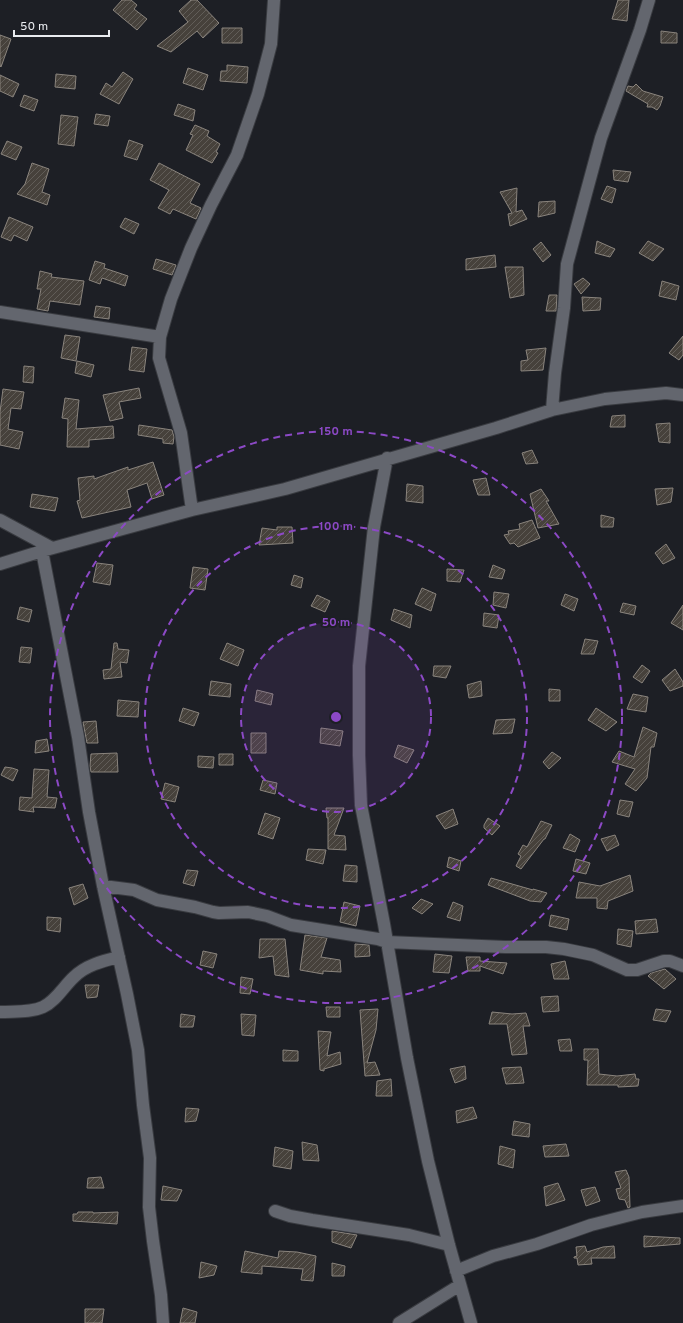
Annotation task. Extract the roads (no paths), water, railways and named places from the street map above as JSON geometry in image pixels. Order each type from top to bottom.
[{"type":"street","points":[[192,510],[181,433],[159,358],[160,337],[171,300],[191,248],[237,155],[258,94],[271,44],[274,0]]},
{"type":"street","points":[[552,410],[555,372],[564,308],[567,264],[601,138],[638,36],[649,0]]},
{"type":"street","points":[[0,312],[160,337]]},
{"type":"street","points":[[0,564],[192,510],[285,489],[387,458],[496,428],[552,410],[604,399],[666,393],[683,395]]},
{"type":"street","points":[[387,458],[374,527],[359,666],[359,755],[361,805],[407,1058],[428,1161],[456,1272],[471,1323]]},
{"type":"street","points":[[0,520],[47,550],[89,812],[103,886],[138,1050],[150,1158],[149,1207],[152,1241],[161,1295],[163,1323]]},
{"type":"street","points":[[103,886],[134,890],[158,900],[213,912],[248,912],[267,916],[291,925],[378,938],[387,942],[505,947],[546,947],[564,949],[593,955],[627,970],[637,970],[664,961],[670,961],[683,966]]},
{"type":"street","points":[[0,1012],[42,1008],[48,1004],[75,975],[101,962],[119,957]]},
{"type":"street","points":[[456,1272],[493,1256],[537,1244],[591,1224],[642,1212],[683,1206]]},
{"type":"street","points":[[275,1211],[290,1216],[409,1235],[449,1245]]},
{"type":"street","points":[[399,1323],[460,1285]]}]
